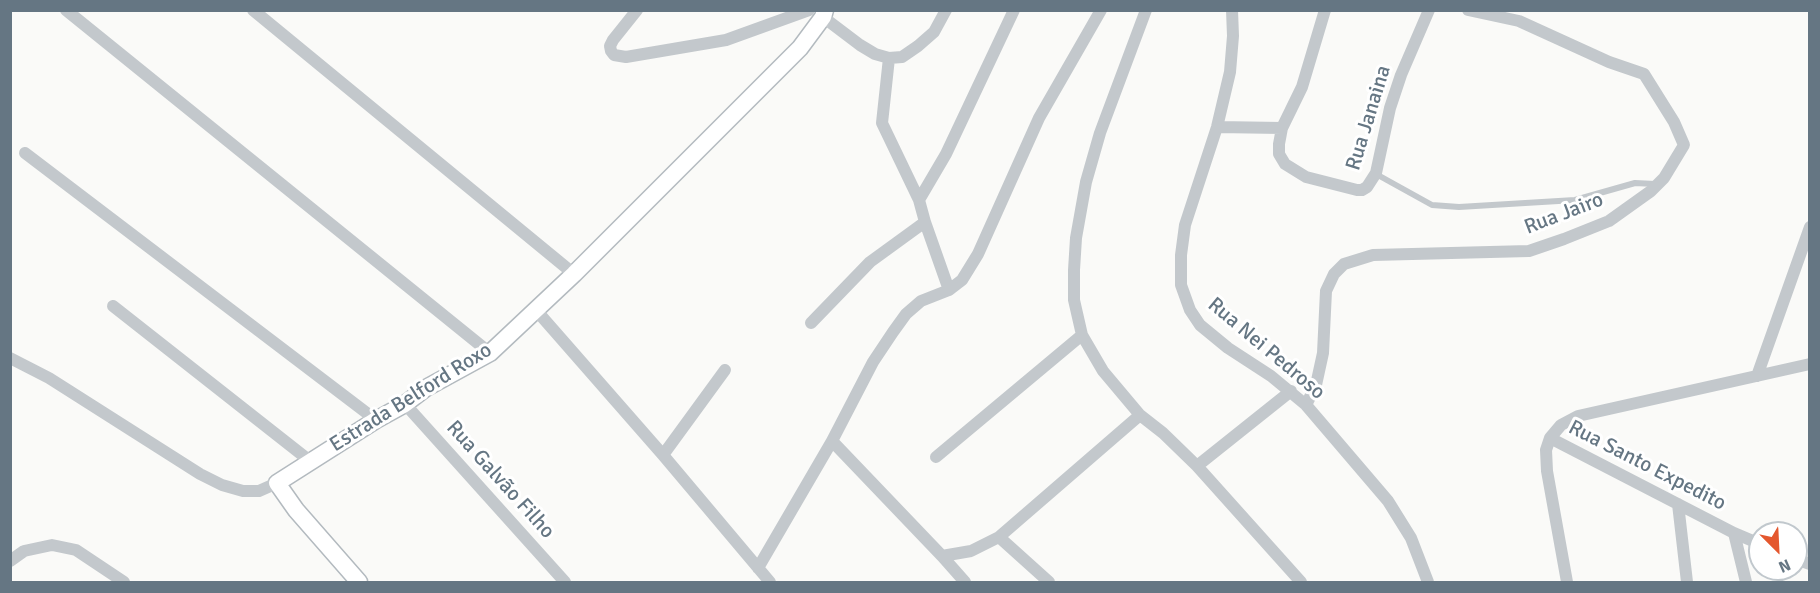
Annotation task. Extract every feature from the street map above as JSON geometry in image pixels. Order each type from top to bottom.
[{"type":"street","points":[[66,10],[490,353]]},
{"type":"street","points":[[253,10],[574,274]]},
{"type":"street","points":[[637,10],[613,40],[610,46],[614,55],[626,57],[726,40],[819,13],[875,54],[889,58],[902,57],[934,32],[946,10]]},
{"type":"street","points":[[919,200],[946,154],[1014,10]]},
{"type":"street","points":[[758,568],[832,441],[873,362],[906,314],[921,301],[949,290],[962,280],[978,254],[1039,118],[1101,10]]},
{"type":"street","points":[[1146,10],[1100,133],[1086,182],[1076,238],[1074,270],[1074,300],[1083,335],[1103,370],[1140,415],[1163,433],[1197,466],[1301,582]]},
{"type":"street","name":"Rua Nei Pedroso","points":[[1232,10],[1233,36],[1230,72],[1217,127],[1185,225],[1181,255],[1181,285],[1190,310],[1200,325],[1228,348],[1291,391],[1306,405],[1388,501],[1411,538],[1428,582]]},
{"type":"street","name":"Rua Janaina","points":[[1325,10],[1302,87],[1282,128],[1279,144],[1282,159],[1293,171],[1306,177],[1362,190],[1367,187],[1376,173],[1390,108],[1401,75],[1429,10]]},
{"type":"street","name":"Rua Jairo","points":[[1306,405],[1316,385],[1323,353],[1326,291],[1334,274],[1344,264],[1373,255],[1501,253],[1529,250],[1564,239],[1609,221],[1658,184],[1672,168],[1684,145],[1644,74],[1609,62],[1519,21],[1468,10]]},
{"type":"street","name":"Estrada Belford Roxo","points":[[10,358],[49,378],[200,474],[222,485],[243,491],[259,491],[277,483],[405,404],[426,388],[490,353],[574,274],[800,48],[819,13]]},
{"type":"street","points":[[889,58],[882,123],[919,200],[949,290]]},
{"type":"street","points":[[1217,127],[1282,128]]},
{"type":"street","points":[[25,153],[376,420]]},
{"type":"street","points":[[811,323],[870,262],[925,222]]},
{"type":"street","points":[[1757,376],[1809,226]]},
{"type":"street","points":[[113,306],[310,461]]},
{"type":"street","points":[[536,310],[770,582]]},
{"type":"street","points":[[936,457],[1083,335]]},
{"type":"street","points":[[1567,582],[1547,471],[1546,450],[1550,438],[1561,425],[1578,416],[1809,364]]},
{"type":"street","points":[[663,455],[725,370]]},
{"type":"street","points":[[1197,466],[1291,391]]},
{"type":"street","name":"Rua Galvão Filho","points":[[405,404],[565,582]]},
{"type":"street","points":[[942,556],[971,551],[999,537],[1140,415]]},
{"type":"street","name":"Rua Santo Expedito","points":[[1550,438],[1748,539]]},
{"type":"street","points":[[832,441],[965,582]]},
{"type":"street","points":[[277,483],[359,582]]},
{"type":"street","points":[[1678,504],[1687,582]]},
{"type":"street","points":[[1734,533],[1746,582]]},
{"type":"street","points":[[999,537],[1049,582]]},
{"type":"street","points":[[10,561],[24,551],[52,545],[76,550],[124,582]]},
{"type":"lane","points":[[1376,173],[1432,205],[1459,207],[1575,200],[1635,183],[1658,184]]}]
